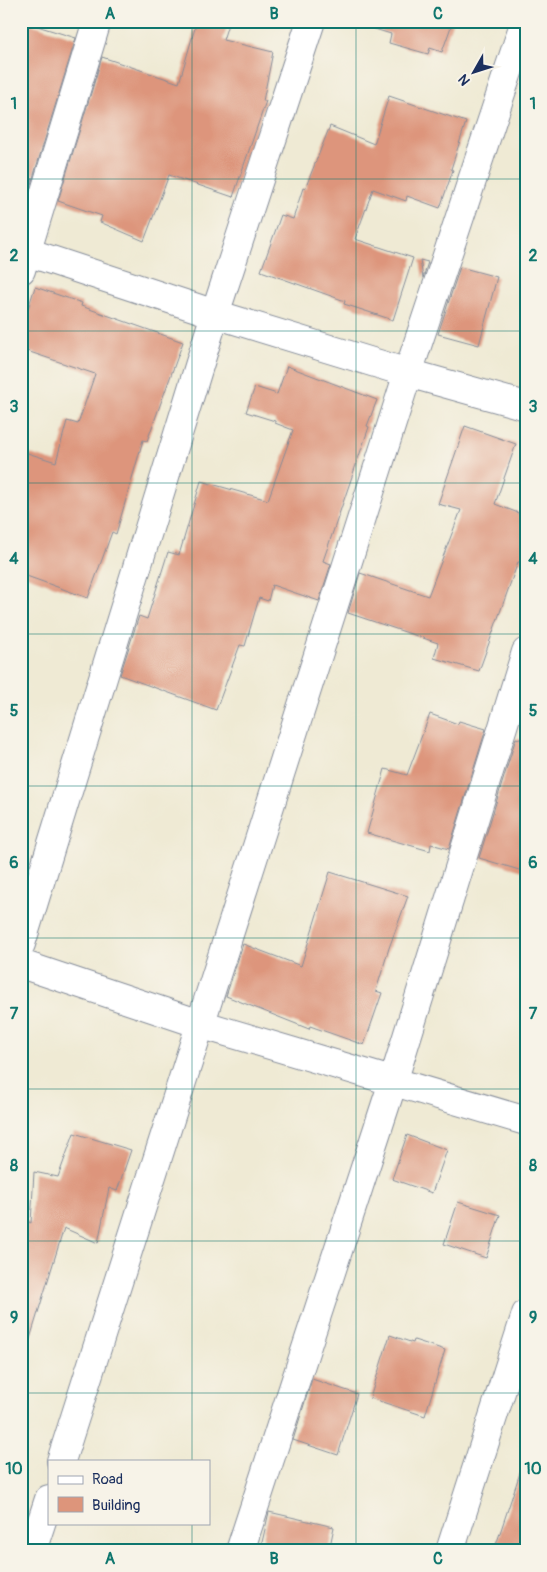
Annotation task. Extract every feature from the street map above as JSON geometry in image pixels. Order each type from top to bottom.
[{"type":"street","points":[[97,21],[23,257],[408,373],[526,406]]},
{"type":"street","points":[[21,944],[215,314],[311,21]]},
{"type":"street","points":[[61,1460],[408,373],[525,21]]},
{"type":"street","points":[[240,1551],[393,1082],[526,652]]},
{"type":"street","points":[[21,964],[200,1024],[526,1121]]},
{"type":"street","points":[[450,1551],[526,1314]]},
{"type":"street","points":[[32,1551],[48,1503]]},
{"type":"building","points":[[21,21],[76,38],[29,191],[21,188]]},
{"type":"building","points":[[197,21],[229,21],[223,40],[273,52],[263,101],[266,101],[233,197],[169,175],[144,241],[100,222],[102,216],[58,201],[102,57],[179,83]]},
{"type":"building","points":[[366,21],[453,21],[442,52],[430,48],[428,54],[389,43],[391,34],[365,26]]},
{"type":"building","points":[[389,96],[466,122],[440,208],[407,196],[406,201],[373,189],[355,239],[413,258],[393,320],[344,304],[345,301],[261,271],[281,215],[293,219],[303,188],[305,189],[330,126],[374,144]]},
{"type":"building","points":[[420,260],[428,262],[423,278]]},
{"type":"building","points":[[460,267],[497,277],[479,345],[438,334]]},
{"type":"building","points":[[35,287],[82,303],[81,306],[183,342],[147,441],[143,440],[116,534],[112,532],[88,598],[21,574],[21,451],[56,462],[67,421],[78,424],[95,374],[21,349],[21,330]]},
{"type":"building","points":[[287,366],[377,400],[323,561],[331,564],[319,601],[272,585],[268,601],[259,598],[245,646],[240,645],[216,710],[120,675],[139,616],[147,619],[168,552],[179,555],[201,481],[268,500],[293,430],[275,423],[275,421],[246,412],[255,387],[277,394]]},
{"type":"building","points":[[465,426],[516,444],[495,504],[526,516],[526,549],[521,562],[518,562],[479,671],[434,658],[438,643],[348,613],[360,573],[428,596],[461,510],[438,504]]},
{"type":"building","points":[[430,714],[458,724],[459,721],[486,729],[449,849],[431,844],[430,851],[367,833],[385,769],[407,775]]},
{"type":"building","points":[[516,738],[526,741],[526,872],[479,858]]},
{"type":"building","points":[[330,872],[408,896],[376,991],[382,993],[364,1045],[310,1026],[309,1029],[226,996],[243,944],[301,966]]},
{"type":"building","points":[[74,1133],[131,1150],[117,1191],[109,1188],[98,1243],[64,1228],[28,1345],[21,1344],[21,1218],[31,1223],[34,1172],[58,1177]]},
{"type":"building","points":[[407,1135],[447,1150],[432,1193],[392,1179]]},
{"type":"building","points":[[458,1202],[500,1215],[486,1258],[444,1244]]},
{"type":"building","points":[[390,1335],[413,1343],[414,1340],[445,1350],[425,1416],[370,1398]]},
{"type":"building","points":[[312,1379],[357,1394],[338,1455],[293,1440]]},
{"type":"building","points":[[521,1470],[526,1470],[526,1551],[494,1551]]},
{"type":"building","points":[[269,1512],[334,1527],[329,1551],[260,1551]]}]
